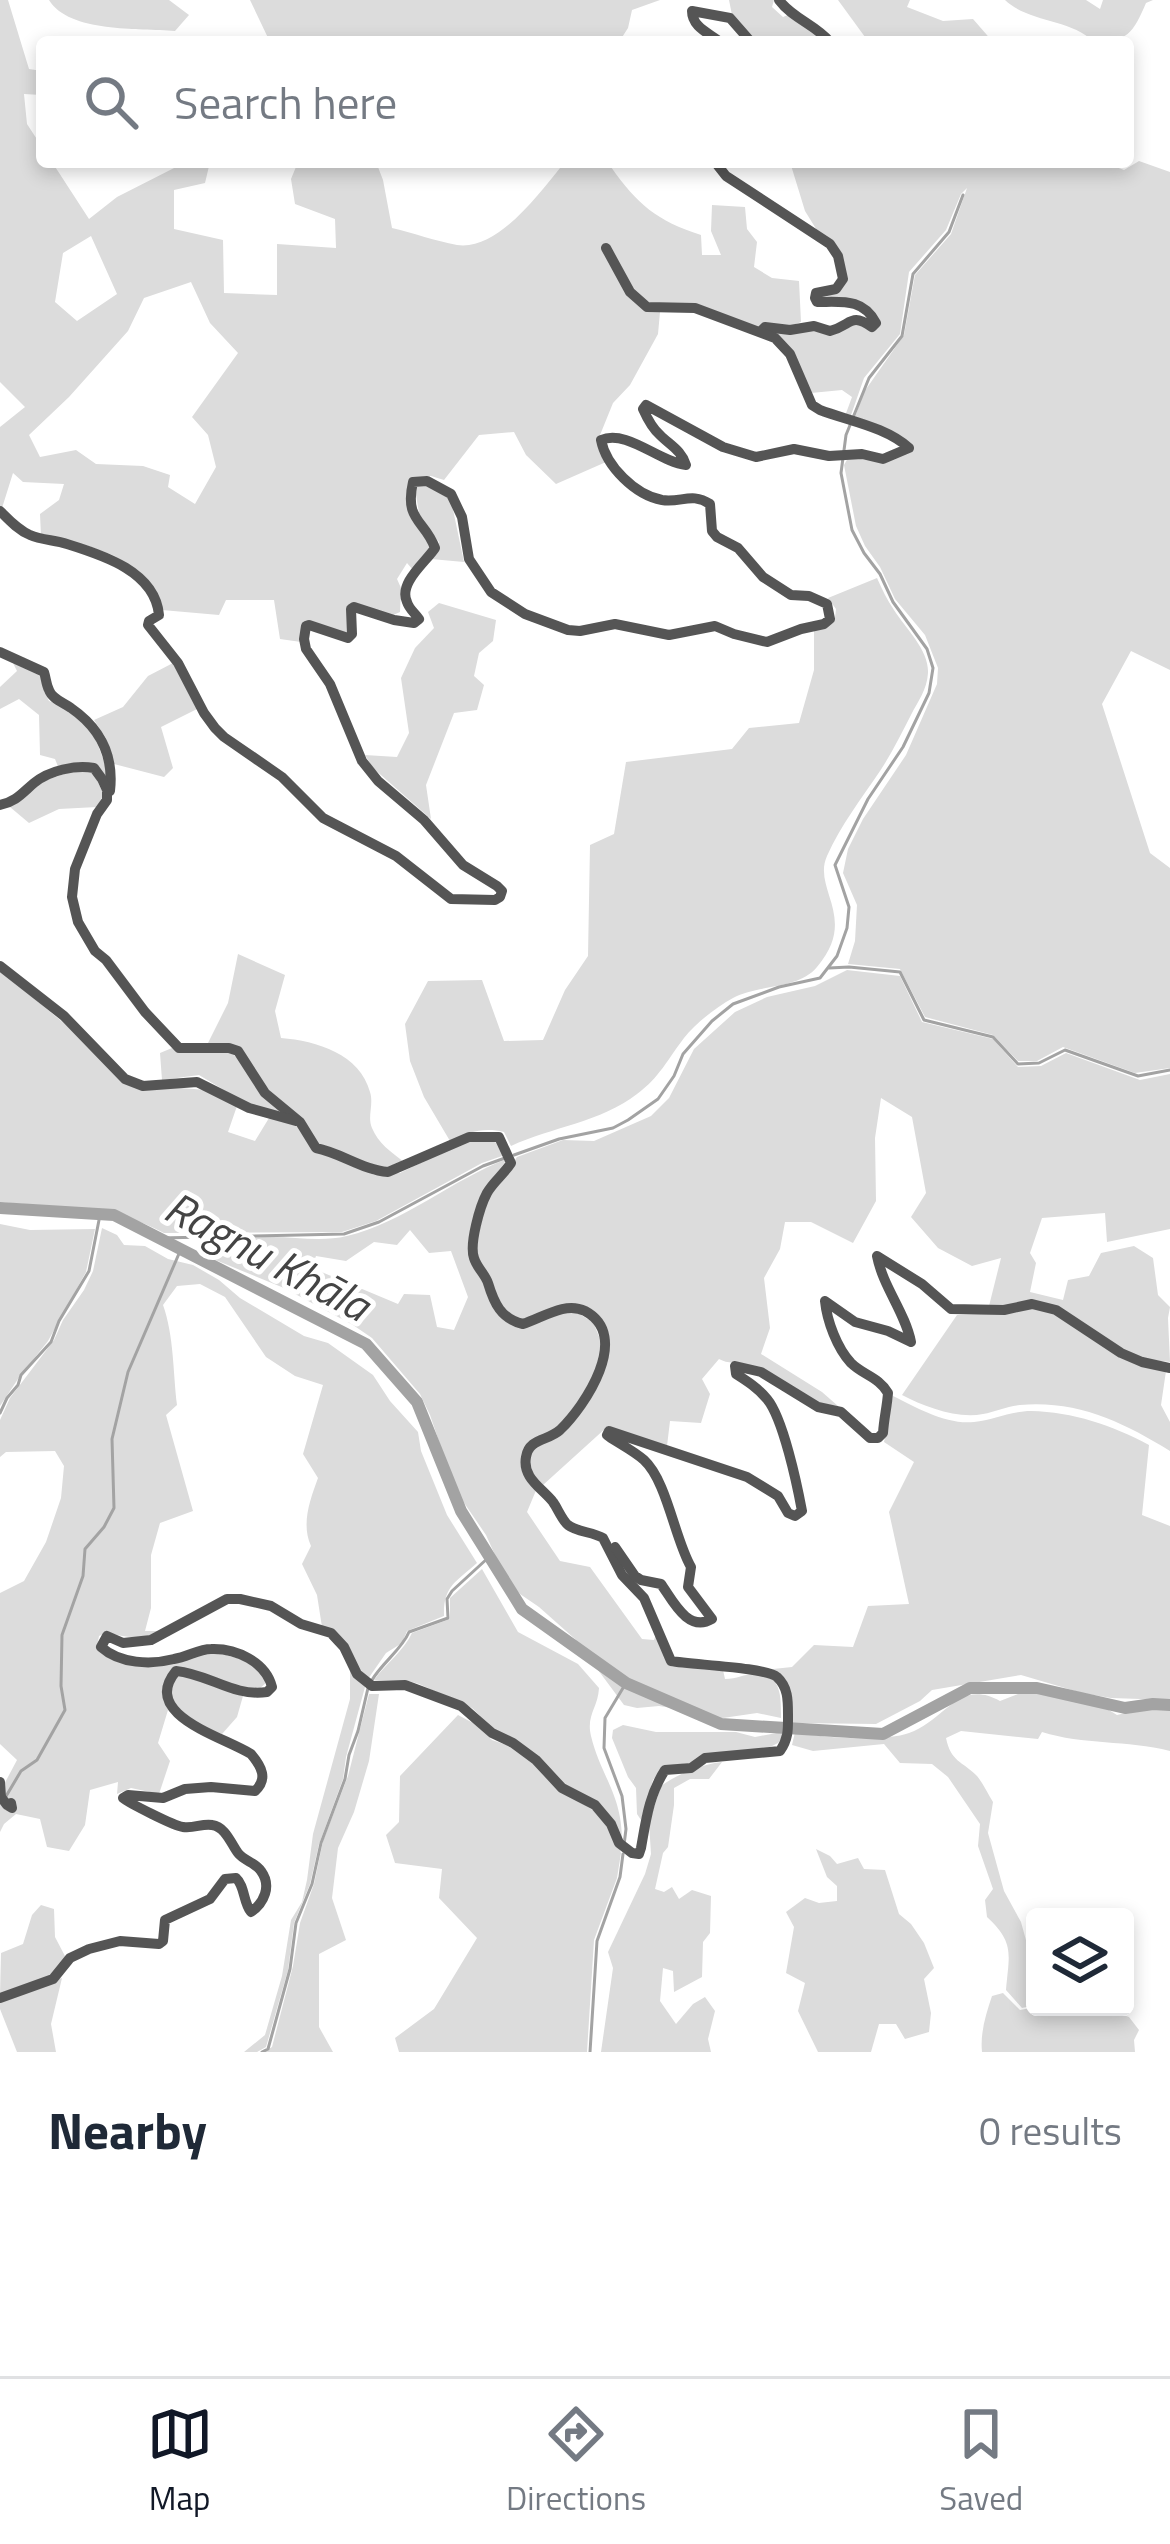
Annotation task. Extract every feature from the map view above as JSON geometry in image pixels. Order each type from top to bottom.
[{"type":"street","points":[[779,0],[824,36]]},
{"type":"street","points":[[712,36],[698,26],[692,11],[730,18],[746,36]]},
{"type":"street","points":[[720,168],[830,244],[843,279],[836,289],[816,293],[817,302],[858,304],[876,323],[872,327],[855,319],[830,331],[807,326],[760,332]]},
{"type":"street","points":[[0,511],[26,534],[111,559],[148,586],[159,615],[148,625],[178,664],[215,728],[281,777],[323,818],[396,856],[451,899],[495,900],[502,891],[463,865],[362,760],[330,684],[304,639],[306,626],[348,638],[354,607],[394,620],[419,619],[407,605],[405,591],[435,548],[414,516],[411,489],[418,480],[452,494],[462,518],[469,559],[490,592],[525,614],[568,630],[615,624],[669,635],[715,626],[767,642],[824,624],[830,619],[827,604],[791,595],[763,577],[737,548],[712,531],[710,504],[705,499],[658,499],[616,471],[601,440],[610,436],[634,443],[672,463],[686,465],[679,450],[647,418],[646,405],[710,441],[756,457],[794,449],[883,459],[909,448],[882,432],[812,405],[790,354],[775,338],[694,308],[647,307],[630,292],[606,248]]},
{"type":"street","points":[[0,652],[44,672],[52,696],[96,730],[111,775],[107,800],[75,869],[74,910],[88,941],[173,1043],[187,1049],[238,1051],[265,1094],[299,1122],[316,1148],[380,1172],[408,1165],[469,1137],[499,1138],[511,1163],[487,1192],[472,1250],[493,1300],[506,1317],[523,1324],[575,1308],[594,1318],[605,1342],[596,1382],[555,1435],[529,1447],[524,1460],[530,1478],[569,1526],[611,1542],[635,1576],[661,1584],[694,1623],[712,1619],[688,1587],[691,1567],[652,1470],[607,1435],[609,1431],[747,1478],[778,1496],[795,1516],[802,1511],[800,1498],[776,1412],[733,1370],[739,1366],[761,1372],[818,1407],[842,1412],[866,1435],[878,1438],[883,1433],[888,1393],[877,1379],[852,1364],[827,1321],[825,1301],[855,1322],[911,1342],[877,1256],[951,1309],[977,1312],[1032,1304],[1056,1310],[1121,1353],[1170,1368]]},
{"type":"street","points":[[0,805],[13,802],[50,774],[83,766],[94,768],[103,778],[107,800]]},
{"type":"street","points":[[0,966],[64,1016],[133,1084],[197,1082],[249,1108],[299,1122]]},
{"type":"street","points":[[0,1998],[53,1979],[70,1958],[89,1948],[120,1941],[159,1944],[164,1941],[165,1920],[210,1899],[225,1879],[240,1882],[251,1912],[265,1894],[260,1870],[240,1855],[221,1829],[176,1826],[123,1798],[163,1798],[199,1788],[255,1791],[263,1778],[251,1754],[172,1710],[165,1692],[176,1671],[250,1694],[267,1692],[272,1687],[269,1677],[256,1662],[212,1649],[160,1661],[118,1657],[101,1648],[107,1636],[123,1643],[151,1640],[227,1599],[272,1606],[301,1624],[331,1633],[357,1674],[372,1686],[405,1685],[461,1706],[536,1760],[562,1788],[595,1805],[619,1843],[632,1853],[639,1854],[648,1805],[665,1770],[691,1768],[705,1758],[781,1751],[788,1736],[788,1696],[773,1673],[671,1661],[644,1598],[622,1575],[603,1538]]},
{"type":"street","points":[[0,1782],[7,1804]]},
{"type":"shaded area","points":[[0,0],[8,0],[29,69],[36,70],[36,95],[24,94],[27,124],[36,138],[36,168],[56,168],[89,219],[117,197],[174,168],[209,168],[205,183],[174,190],[174,229],[223,240],[224,293],[277,295],[277,244],[336,248],[335,219],[295,204],[291,179],[296,168],[378,168],[392,228],[472,245],[501,230],[560,168],[612,168],[649,210],[701,235],[702,255],[721,255],[711,231],[712,205],[745,207],[747,229],[757,242],[754,267],[772,278],[799,281],[801,322],[788,327],[757,328],[728,316],[654,304],[629,294],[660,312],[658,334],[630,385],[613,403],[598,440],[606,462],[556,484],[526,455],[514,432],[479,435],[444,480],[414,478],[407,493],[431,547],[413,570],[407,563],[397,579],[400,612],[391,616],[354,604],[348,634],[309,622],[301,642],[280,639],[274,600],[226,600],[219,615],[162,610],[115,556],[41,536],[40,514],[59,500],[64,484],[23,482],[13,473],[2,508],[0,427],[25,407],[0,382]],"holes":[[[91,236],[117,294],[77,321],[55,302],[63,253]],[[191,282],[210,323],[238,353],[192,417],[208,435],[216,467],[195,504],[168,487],[170,475],[143,466],[96,464],[76,450],[40,457],[29,435],[128,331],[144,298]]]},
{"type":"shaded area","points":[[49,0],[169,0],[189,15],[175,31],[106,27],[72,18]]},
{"type":"shaded area","points":[[250,0],[660,0],[632,10],[623,36],[267,36]]},
{"type":"shaded area","points":[[729,0],[774,0],[772,7],[783,17],[790,14],[820,36],[751,36],[732,15]]},
{"type":"shaded area","points":[[838,0],[910,0],[907,7],[943,21],[973,19],[988,36],[864,36]]},
{"type":"shaded area","points":[[1005,0],[1086,0],[1100,9],[1103,0],[1153,0],[1124,36],[1086,36]]},
{"type":"shaded area","points":[[1139,161],[1170,172],[1170,670],[1131,651],[1102,704],[1150,853],[1170,868],[1170,1068],[1135,1073],[1063,1047],[1037,1061],[1018,1061],[993,1035],[925,1017],[900,969],[848,964],[857,905],[843,873],[848,849],[906,755],[937,684],[938,668],[925,635],[895,599],[865,546],[856,526],[844,465],[848,458],[885,461],[912,446],[855,417],[864,392],[904,335],[915,275],[951,234],[967,188],[946,230],[909,272],[900,334],[864,378],[850,418],[845,416],[852,397],[842,390],[811,393],[767,329],[826,334],[856,321],[867,327],[872,312],[816,297],[837,289],[844,274],[805,211],[792,168],[1124,170]]},
{"type":"shaded area","points":[[419,485],[451,500],[464,562],[431,559],[439,542],[420,519],[415,489]]},
{"type":"shaded area","points":[[877,578],[921,648],[927,679],[892,750],[827,856],[825,880],[834,934],[817,967],[799,980],[743,994],[719,1006],[689,1032],[645,1088],[608,1111],[511,1146],[504,1132],[497,1131],[476,1131],[450,1141],[410,1061],[405,1024],[428,981],[482,980],[504,1041],[543,1040],[565,990],[588,956],[590,845],[614,834],[626,762],[732,749],[749,728],[799,723],[814,670],[814,630],[835,618],[836,609],[828,598]]},
{"type":"shaded area","points":[[439,603],[496,620],[493,641],[479,653],[474,676],[484,685],[477,710],[454,713],[426,785],[431,819],[373,768],[365,755],[397,757],[409,733],[401,678],[415,648],[434,628],[428,612]]},
{"type":"shaded area","points":[[13,663],[37,672],[44,678],[49,701],[82,721],[96,741],[108,778],[96,766],[59,769],[55,759],[40,755],[39,715],[19,699],[0,709],[0,687],[17,671]]},
{"type":"shaded area","points":[[173,663],[197,709],[161,727],[173,768],[164,777],[114,764],[94,720],[123,707],[148,676]]},
{"type":"shaded area","points":[[70,772],[93,772],[104,795],[97,807],[59,809],[29,823],[10,807],[41,782]]},
{"type":"shaded area","points":[[238,954],[285,975],[275,1011],[281,1038],[322,1046],[357,1068],[370,1092],[375,1133],[404,1162],[378,1167],[317,1145],[264,1084],[243,1051],[226,1043],[207,1045],[228,1003]]},
{"type":"shaded area","points":[[0,970],[72,1030],[125,1084],[207,1090],[237,1106],[228,1132],[255,1141],[269,1118],[298,1125],[330,1155],[374,1175],[400,1173],[464,1141],[498,1143],[505,1155],[376,1221],[342,1232],[164,1233],[104,1212],[0,1202]]},
{"type":"shaded area","points":[[847,970],[900,976],[922,1022],[993,1039],[1018,1067],[1041,1066],[1066,1053],[1140,1080],[1170,1074],[1170,1229],[1107,1242],[1105,1213],[1042,1218],[1030,1253],[1036,1263],[1030,1292],[1063,1300],[1068,1280],[1089,1276],[1101,1253],[1134,1246],[1153,1258],[1158,1295],[1170,1307],[1170,1362],[1123,1351],[1053,1307],[988,1310],[1001,1258],[972,1266],[938,1248],[911,1217],[926,1193],[912,1117],[881,1098],[875,1138],[876,1201],[853,1243],[811,1222],[785,1222],[780,1249],[764,1278],[770,1328],[761,1354],[838,1406],[812,1400],[759,1371],[719,1359],[702,1379],[710,1394],[701,1423],[670,1421],[667,1446],[607,1427],[543,1485],[537,1482],[528,1463],[534,1445],[556,1437],[602,1375],[602,1326],[574,1306],[521,1320],[509,1315],[498,1303],[477,1258],[475,1247],[487,1201],[517,1157],[563,1140],[594,1141],[651,1116],[669,1098],[694,1049],[735,1012],[767,997],[815,986]]},
{"type":"shaded area","points":[[172,1048],[230,1053],[262,1096],[290,1116],[249,1105],[199,1075],[162,1080],[160,1053]]},
{"type":"shaded area","points":[[507,1159],[490,1184],[469,1251],[512,1324],[574,1311],[593,1322],[603,1346],[599,1370],[562,1424],[526,1448],[537,1488],[527,1512],[560,1561],[590,1567],[642,1639],[654,1640],[656,1634],[666,1659],[723,1670],[725,1679],[755,1674],[770,1678],[778,1688],[781,1718],[757,1713],[716,1719],[659,1706],[624,1705],[575,1639],[505,1577],[486,1535],[456,1491],[420,1394],[372,1338],[284,1288],[213,1259],[197,1239],[347,1236],[388,1221]],"holes":[[[410,1230],[429,1253],[451,1251],[468,1297],[454,1330],[437,1327],[430,1295],[404,1294],[398,1304],[312,1268],[316,1256],[346,1261],[374,1242],[397,1245]]]},
{"type":"shaded area","points":[[0,1224],[30,1230],[95,1229],[86,1272],[48,1341],[0,1406]]},
{"type":"shaded area","points":[[102,1228],[117,1235],[124,1245],[145,1246],[168,1259],[193,1265],[304,1336],[328,1343],[373,1375],[418,1432],[447,1515],[477,1563],[448,1591],[444,1616],[407,1631],[402,1643],[386,1653],[368,1679],[322,1627],[317,1595],[302,1564],[311,1546],[307,1521],[318,1478],[303,1454],[323,1385],[295,1376],[266,1357],[225,1297],[200,1284],[177,1286],[163,1305],[177,1405],[166,1415],[193,1511],[160,1523],[151,1555],[151,1608],[145,1631],[163,1631],[135,1637],[107,1632],[99,1636],[97,1646],[106,1656],[133,1662],[216,1652],[257,1665],[268,1681],[257,1691],[172,1670],[163,1687],[168,1710],[158,1743],[170,1761],[159,1794],[131,1788],[117,1794],[118,1782],[90,1790],[85,1825],[69,1851],[47,1847],[40,1819],[16,1814],[0,1832],[0,1792],[17,1760],[0,1744],[0,1593],[24,1581],[46,1542],[61,1498],[64,1466],[55,1451],[6,1452],[0,1457],[0,1420],[84,1290]]},
{"type":"shaded area","points":[[1031,1307],[1055,1312],[1166,1371],[1161,1405],[1170,1422],[1170,1451],[1117,1422],[1061,1406],[1020,1405],[963,1415],[902,1395],[957,1315]]},
{"type":"shaded area","points":[[893,1396],[953,1421],[981,1421],[1024,1411],[1062,1414],[1149,1445],[1142,1515],[1170,1526],[1170,1700],[1111,1698],[1021,1675],[932,1690],[876,1724],[793,1723],[790,1693],[773,1669],[792,1667],[814,1645],[853,1647],[868,1606],[909,1604],[889,1512],[914,1462],[884,1442]]},
{"type":"shaded area","points":[[482,1569],[518,1632],[578,1664],[599,1688],[590,1729],[619,1811],[622,1841],[612,1821],[472,1708],[405,1680],[374,1680],[412,1633],[450,1619],[450,1598]]},
{"type":"shaded area","points":[[350,1667],[365,1687],[343,1779],[310,1884],[294,1923],[288,1970],[266,2047],[244,2052],[265,2035],[282,1976],[291,1920],[302,1902],[313,1834],[350,1699]]},
{"type":"shaded area","points":[[186,1676],[243,1696],[237,1717],[222,1734],[174,1709],[168,1685],[175,1677]]},
{"type":"shaded area","points":[[1041,1693],[1104,1707],[1117,1715],[1170,1707],[1170,1751],[1042,1732],[1038,1739],[961,1731],[946,1738],[954,1757],[977,1776],[993,1802],[988,1833],[1004,1891],[1026,1940],[1026,2007],[1022,2008],[1006,1990],[1006,1942],[987,1917],[985,1900],[993,1889],[978,1846],[980,1824],[948,1777],[932,1764],[900,1763],[884,1744],[813,1751],[792,1745],[795,1732],[852,1738],[898,1736],[922,1727],[962,1698],[986,1695],[1000,1701]]},
{"type":"shaded area","points":[[369,1694],[379,1694],[369,1761],[338,1848],[332,1898],[346,1940],[319,1954],[319,2027],[333,2052],[263,2052],[272,2047],[300,1923]]},
{"type":"shaded area","points":[[458,1715],[531,1760],[557,1789],[593,1810],[614,1834],[621,1853],[594,1940],[587,2052],[399,2052],[395,2038],[434,2009],[477,1938],[439,1898],[442,1869],[395,1863],[386,1835],[399,1822],[400,1776]]},
{"type":"shaded area","points":[[623,1725],[656,1732],[736,1732],[755,1737],[782,1732],[782,1740],[755,1751],[704,1753],[695,1762],[663,1767],[653,1780],[641,1820],[636,1788],[612,1738],[613,1730]]},
{"type":"shaded area","points":[[722,1762],[709,1779],[690,1779],[674,1788],[668,1847],[655,1889],[664,1892],[672,1887],[679,1899],[692,1890],[711,1896],[702,1977],[674,1992],[673,1971],[663,1968],[660,2001],[676,2024],[705,1997],[715,2011],[708,2039],[711,2052],[601,2052],[613,1968],[608,1952],[645,1874],[651,1854],[649,1823],[661,1786],[690,1770]]},
{"type":"shaded area","points":[[816,1849],[837,1864],[858,1858],[864,1869],[885,1870],[899,1914],[924,1943],[934,1968],[924,1979],[931,2013],[929,2032],[905,2039],[896,2024],[879,2024],[871,2052],[818,2052],[798,2011],[805,1983],[786,1973],[794,1927],[786,1912],[805,1898],[819,1903],[837,1901],[837,1886],[827,1877]]},
{"type":"shaded area","points":[[41,1905],[54,1909],[55,1937],[66,1958],[50,1979],[0,1995],[1,1953],[23,1944],[32,1915]]},
{"type":"shaded area","points":[[62,1978],[51,2024],[56,2052],[17,2052],[0,2001]]},
{"type":"shaded area","points":[[1003,1993],[1020,2010],[1026,2009],[1026,2016],[1129,2017],[1139,2030],[1135,2052],[982,2052],[992,1996]]},
{"type":"waterway","points":[[514,1155],[628,1120],[658,1099],[683,1054],[733,1004],[820,978],[837,956],[849,907],[835,865],[868,799],[903,747],[929,693],[933,668],[927,649],[893,602],[852,530],[841,473],[846,435],[869,378],[902,336],[913,274],[949,232],[963,195]]},
{"type":"waterway","points":[[829,968],[900,972],[924,1020],[993,1037],[1018,1064],[1039,1063],[1065,1050],[1138,1076],[1170,1070]]},
{"type":"waterway","points":[[159,1238],[344,1234],[379,1222],[505,1158]]},
{"type":"waterway","name":"Ragnu Khāla","points":[[0,1208],[114,1215],[366,1344],[417,1402],[461,1511],[522,1609],[626,1683],[721,1724],[883,1734],[970,1688],[1037,1688],[1125,1708],[1170,1705]]},
{"type":"waterway","points":[[0,1413],[21,1375],[51,1342],[89,1271],[100,1215]]},
{"type":"waterway","points":[[5,1798],[21,1771],[37,1760],[65,1710],[62,1635],[83,1576],[85,1549],[114,1508],[112,1439],[128,1372],[181,1249]]},
{"type":"waterway","points":[[372,1680],[409,1632],[448,1618],[447,1599],[452,1591],[489,1557]]},
{"type":"waterway","points":[[624,1845],[622,1796],[604,1748],[605,1718],[626,1683]]},
{"type":"waterway","points":[[262,2052],[268,2049],[290,1969],[296,1923],[345,1779],[368,1688]]},
{"type":"waterway","points":[[590,2052],[597,1941],[620,1877],[623,1854]]}]
